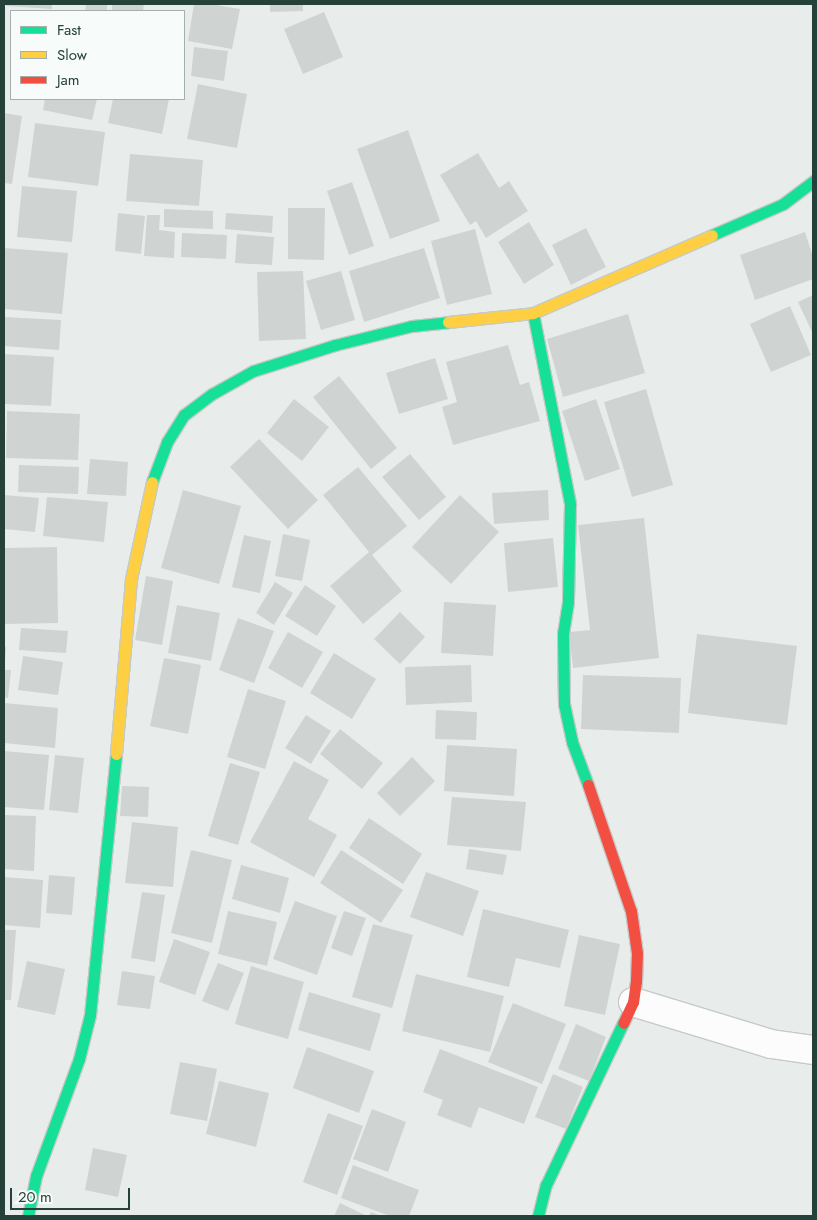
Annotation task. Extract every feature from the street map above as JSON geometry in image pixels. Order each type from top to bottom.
[{"type":"street","points":[[28,1216],[36,1176],[80,1059],[90,1015],[107,857],[131,579],[151,486],[167,442],[184,415],[212,394],[253,372],[335,344],[412,326],[533,313],[783,204],[813,181]]},
{"type":"street","points":[[533,313],[571,513],[568,594],[563,634],[564,704],[572,742],[620,872],[631,911],[636,953],[636,981],[633,1002],[546,1185],[538,1216]]},
{"type":"street","points":[[633,1002],[771,1044],[813,1050]]},
{"type":"building","points":[[6,4],[52,4],[52,9],[6,6]]},
{"type":"building","points":[[86,4],[107,4],[107,10],[85,10]]},
{"type":"building","points":[[112,4],[144,4],[143,10],[112,10]]},
{"type":"building","points":[[194,4],[210,4],[240,9],[232,49],[188,41]]},
{"type":"building","points":[[270,4],[303,4],[303,11],[270,12]]},
{"type":"building","points":[[324,12],[343,57],[303,74],[284,29]]},
{"type":"building","points":[[194,47],[228,51],[224,81],[191,76]]},
{"type":"building","points":[[198,84],[247,94],[237,148],[187,139]]},
{"type":"building","points":[[45,100],[97,100],[92,120],[43,110]]},
{"type":"building","points":[[113,100],[169,100],[162,134],[108,123]]},
{"type":"building","points":[[4,113],[22,116],[12,184],[4,183]]},
{"type":"building","points":[[35,123],[105,132],[98,186],[28,177]]},
{"type":"building","points":[[408,130],[440,221],[390,239],[357,149]]},
{"type":"building","points":[[478,153],[499,188],[509,181],[528,211],[486,238],[476,221],[470,225],[440,175]]},
{"type":"building","points":[[130,154],[203,160],[199,206],[126,201]]},
{"type":"building","points":[[352,182],[374,246],[349,255],[327,191]]},
{"type":"building","points":[[22,186],[77,191],[72,242],[17,237]]},
{"type":"building","points":[[288,208],[325,208],[324,260],[288,259]]},
{"type":"building","points":[[164,209],[213,211],[213,229],[164,227]]},
{"type":"building","points":[[118,213],[145,216],[141,254],[115,251]]},
{"type":"building","points":[[226,213],[273,216],[272,233],[225,229]]},
{"type":"building","points":[[147,215],[160,215],[159,230],[175,232],[174,258],[144,256]]},
{"type":"building","points":[[529,222],[554,265],[524,284],[498,242]]},
{"type":"building","points":[[586,228],[606,267],[571,285],[552,245]]},
{"type":"building","points":[[475,229],[492,294],[447,305],[431,241]]},
{"type":"building","points":[[805,232],[813,257],[813,279],[755,300],[740,255]]},
{"type":"building","points":[[182,233],[227,235],[226,259],[181,257]]},
{"type":"building","points":[[237,234],[274,237],[272,265],[235,263]]},
{"type":"building","points":[[4,248],[68,253],[62,314],[4,309]]},
{"type":"building","points":[[424,248],[440,298],[364,322],[349,271]]},
{"type":"building","points":[[303,271],[306,339],[259,341],[257,272]]},
{"type":"building","points":[[341,271],[355,320],[321,330],[306,281]]},
{"type":"building","points":[[813,295],[813,334],[798,302]]},
{"type":"building","points":[[790,306],[811,355],[771,372],[750,324]]},
{"type":"building","points":[[628,314],[645,373],[563,397],[547,339]]},
{"type":"building","points":[[4,317],[61,320],[59,350],[4,346]]},
{"type":"building","points":[[508,345],[520,385],[529,382],[540,421],[453,445],[442,407],[457,402],[446,362]]},
{"type":"building","points":[[4,354],[54,357],[51,406],[4,404]]},
{"type":"building","points":[[435,358],[448,399],[399,414],[386,373]]},
{"type":"building","points":[[339,376],[397,448],[371,469],[313,397]]},
{"type":"building","points":[[646,389],[673,485],[632,497],[604,402]]},
{"type":"building","points":[[294,399],[329,427],[302,461],[267,433]]},
{"type":"building","points":[[596,399],[620,469],[585,481],[562,411]]},
{"type":"building","points":[[7,411],[80,414],[78,460],[6,458]]},
{"type":"building","points":[[259,439],[318,500],[288,529],[230,467]]},
{"type":"building","points":[[410,454],[446,497],[419,520],[382,477]]},
{"type":"building","points":[[90,459],[128,462],[126,496],[87,494]]},
{"type":"building","points":[[19,465],[79,467],[78,494],[18,492]]},
{"type":"building","points":[[358,467],[407,526],[372,555],[402,591],[363,624],[330,586],[369,552],[323,495]]},
{"type":"building","points":[[183,490],[241,506],[219,584],[161,568]]},
{"type":"building","points":[[548,490],[549,520],[494,524],[492,493]]},
{"type":"building","points":[[4,495],[39,498],[35,532],[4,529]]},
{"type":"building","points":[[460,495],[499,532],[451,584],[412,547]]},
{"type":"building","points":[[47,497],[108,502],[104,542],[43,536]]},
{"type":"building","points":[[644,518],[659,658],[573,668],[569,632],[590,630],[578,525]]},
{"type":"building","points":[[283,534],[310,540],[302,581],[275,576]]},
{"type":"building","points":[[244,535],[271,541],[260,593],[232,587]]},
{"type":"building","points":[[553,538],[558,587],[508,592],[504,543]]},
{"type":"building","points":[[57,547],[58,623],[4,624],[4,548]]},
{"type":"building","points":[[146,576],[173,581],[162,645],[135,640]]},
{"type":"building","points":[[275,582],[293,593],[274,625],[256,613]]},
{"type":"building","points":[[305,585],[336,606],[317,636],[285,616]]},
{"type":"building","points":[[444,602],[496,605],[493,656],[441,653]]},
{"type":"building","points":[[177,605],[220,613],[211,661],[168,653]]},
{"type":"building","points":[[400,612],[425,637],[400,664],[374,639]]},
{"type":"building","points":[[238,618],[274,631],[254,683],[219,670]]},
{"type":"building","points":[[21,628],[68,631],[66,653],[19,650]]},
{"type":"building","points":[[288,632],[323,652],[302,688],[268,668]]},
{"type":"building","points":[[697,634],[797,646],[787,725],[688,713]]},
{"type":"building","points":[[4,647],[6,647],[5,662],[4,662]]},
{"type":"building","points":[[334,653],[376,679],[352,719],[310,693]]},
{"type":"building","points":[[23,656],[63,662],[58,695],[18,690]]},
{"type":"building","points":[[164,658],[201,665],[188,734],[150,726]]},
{"type":"building","points":[[471,665],[472,702],[406,705],[405,667]]},
{"type":"building","points":[[4,670],[11,670],[8,698],[4,697]]},
{"type":"building","points":[[583,675],[681,678],[679,733],[581,729]]},
{"type":"building","points":[[248,689],[286,701],[265,769],[227,757]]},
{"type":"building","points":[[4,703],[58,708],[55,748],[4,743]]},
{"type":"building","points":[[436,710],[477,712],[476,740],[435,739]]},
{"type":"building","points":[[306,715],[331,731],[311,764],[285,748]]},
{"type":"building","points":[[340,729],[383,763],[362,789],[320,754]]},
{"type":"building","points":[[447,745],[517,749],[514,796],[444,791]]},
{"type":"building","points":[[4,751],[49,755],[44,810],[4,807]]},
{"type":"building","points":[[55,755],[84,758],[78,813],[49,810]]},
{"type":"building","points":[[412,757],[435,781],[400,816],[377,793]]},
{"type":"building","points":[[294,761],[329,780],[308,819],[337,835],[314,877],[250,842]]},
{"type":"building","points":[[230,763],[260,772],[238,845],[208,836]]},
{"type":"building","points":[[122,786],[149,787],[148,817],[120,816]]},
{"type":"building","points":[[452,797],[526,802],[521,851],[447,845]]},
{"type":"building","points":[[4,815],[36,816],[34,871],[4,869]]},
{"type":"building","points":[[369,818],[422,854],[403,884],[349,848]]},
{"type":"building","points":[[132,822],[178,827],[173,887],[125,883]]},
{"type":"building","points":[[469,849],[507,855],[503,875],[466,869]]},
{"type":"building","points":[[191,850],[232,860],[212,943],[171,933]]},
{"type":"building","points":[[341,850],[403,890],[381,923],[320,883]]},
{"type":"building","points":[[241,865],[289,878],[280,913],[232,899]]},
{"type":"building","points":[[426,872],[479,891],[463,936],[410,917]]},
{"type":"building","points":[[49,875],[75,877],[72,915],[46,913]]},
{"type":"building","points":[[4,877],[43,880],[40,928],[4,925]]},
{"type":"building","points":[[142,892],[165,895],[155,962],[131,958]]},
{"type":"building","points":[[295,901],[337,916],[317,975],[273,959]]},
{"type":"building","points":[[483,909],[569,930],[560,968],[516,958],[509,987],[467,977]]},
{"type":"building","points":[[228,911],[277,922],[267,966],[218,954]]},
{"type":"building","points":[[344,911],[366,918],[352,956],[331,948]]},
{"type":"building","points":[[373,924],[413,935],[392,1008],[352,997]]},
{"type":"building","points":[[4,930],[16,930],[11,1000],[4,1000]]},
{"type":"building","points":[[579,935],[620,944],[605,1015],[564,1006]]},
{"type":"building","points":[[174,939],[210,952],[195,995],[159,982]]},
{"type":"building","points":[[27,961],[65,969],[55,1015],[17,1007]]},
{"type":"building","points":[[218,963],[244,973],[228,1011],[202,1001]]},
{"type":"building","points":[[251,966],[304,982],[288,1039],[235,1024]]},
{"type":"building","points":[[122,971],[155,976],[150,1009],[117,1005]]},
{"type":"building","points":[[416,974],[504,996],[490,1052],[402,1031]]},
{"type":"building","points":[[309,992],[381,1014],[370,1051],[298,1030]]},
{"type":"building","points":[[513,1003],[566,1024],[542,1084],[488,1062]]},
{"type":"building","points":[[576,1024],[606,1037],[589,1081],[558,1069]]},
{"type":"building","points":[[307,1047],[374,1071],[359,1113],[293,1088]]},
{"type":"building","points":[[440,1049],[538,1087],[524,1124],[479,1107],[471,1128],[437,1115],[443,1100],[423,1092]]},
{"type":"building","points":[[180,1062],[217,1069],[207,1121],[170,1114]]},
{"type":"building","points":[[553,1074],[583,1087],[566,1129],[535,1117]]},
{"type":"building","points":[[219,1081],[269,1093],[256,1147],[206,1134]]},
{"type":"building","points":[[372,1109],[406,1122],[388,1172],[353,1159]]},
{"type":"building","points":[[328,1113],[363,1126],[337,1195],[303,1182]]},
{"type":"building","points":[[93,1148],[127,1155],[118,1197],[85,1190]]},
{"type":"building","points":[[353,1165],[419,1190],[409,1216],[390,1216],[341,1198]]},
{"type":"building","points":[[340,1203],[367,1216],[334,1216]]},
{"type":"building","points":[[371,1212],[381,1216],[369,1216]]},
{"type":"traffic: fast","points":[[712,235],[783,204],[813,181]]},
{"type":"traffic: fast","points":[[533,313],[570,504],[568,602],[563,633],[564,704],[572,742],[588,785]]},
{"type":"traffic: fast","points":[[152,482],[167,442],[184,415],[212,394],[253,371],[335,345],[412,326],[448,322]]},
{"type":"traffic: fast","points":[[28,1216],[36,1176],[79,1059],[90,1015],[116,754]]},
{"type":"traffic: fast","points":[[538,1216],[546,1185],[623,1023]]},
{"type":"traffic: slow","points":[[448,322],[533,313],[712,235]]},
{"type":"traffic: slow","points":[[116,754],[131,579],[152,482]]},
{"type":"traffic: jam","points":[[588,785],[631,911],[637,953],[636,981],[633,1002],[623,1023]]}]
